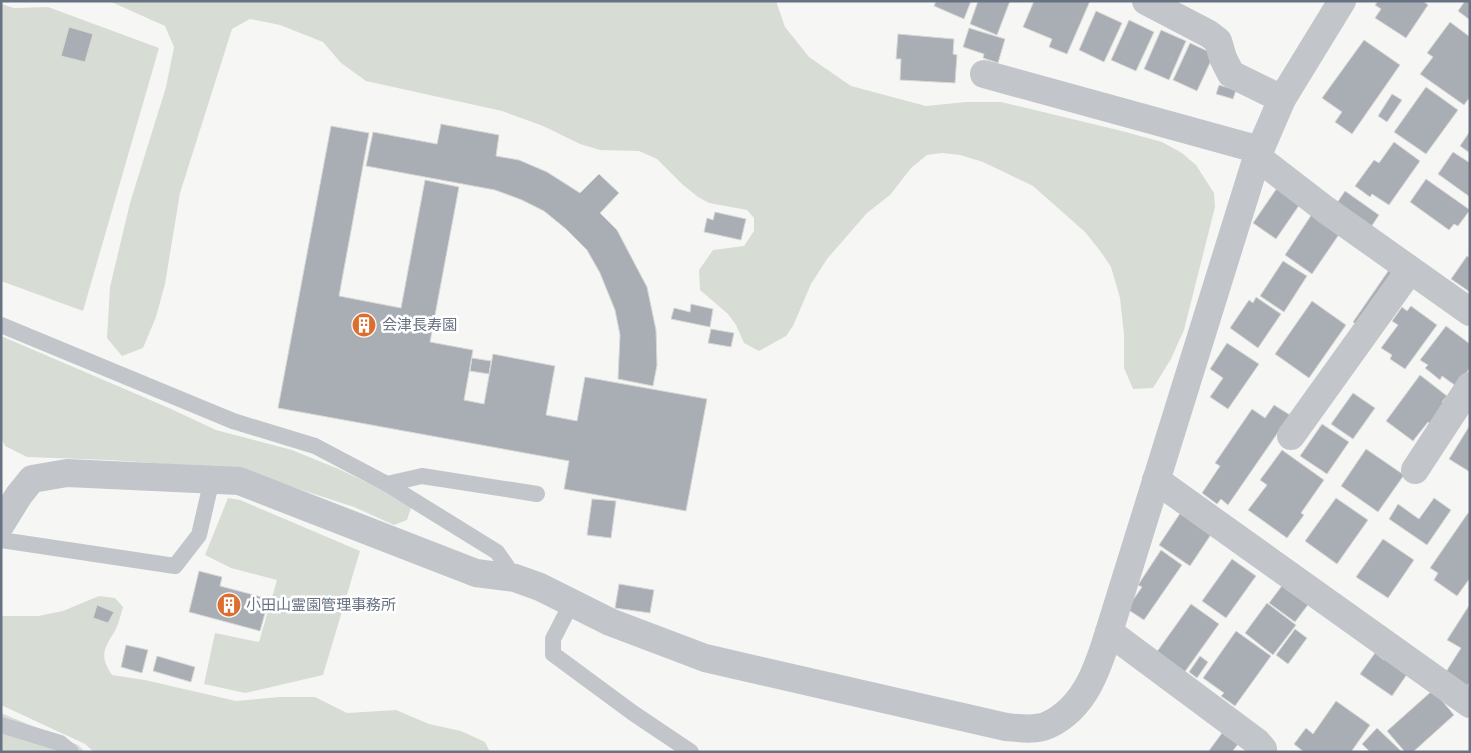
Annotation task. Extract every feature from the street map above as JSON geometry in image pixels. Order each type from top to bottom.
[{"type":"street","points":[[1146,1],[1209,34],[1218,41],[1223,58],[1231,74],[1282,99]]},
{"type":"street","points":[[1,524],[19,495],[32,479],[67,473],[239,480],[476,572],[516,578],[540,587],[610,622],[705,658],[1006,727],[1031,728],[1047,725],[1073,708],[1090,685],[1110,632],[1258,154],[1282,99],[1342,1]]},
{"type":"street","points":[[984,74],[1258,154],[1326,210],[1470,312]]},
{"type":"street","points":[[1291,436],[1410,270]]},
{"type":"street","points":[[1414,470],[1470,386]]},
{"type":"street","points":[[1156,480],[1470,704]]},
{"type":"street","points":[[1110,632],[1257,742],[1263,749],[1263,752]]},
{"type":"lane","points":[[1,325],[233,421],[315,446],[387,484],[497,552],[516,578]]},
{"type":"lane","points":[[387,484],[422,476],[537,494]]},
{"type":"lane","points":[[1,540],[175,566],[199,535],[212,479]]},
{"type":"lane","points":[[572,602],[553,640],[553,654],[633,713],[691,752]]},
{"type":"lane","points":[[1,725],[60,743],[71,752]]},
{"type":"shaded area","points":[[109,1],[776,1],[785,27],[809,57],[851,86],[926,106],[966,102],[1001,102],[1162,142],[1182,153],[1196,165],[1214,193],[1215,207],[1184,330],[1171,359],[1153,388],[1133,389],[1124,368],[1124,335],[1120,298],[1111,267],[1085,232],[1033,186],[983,162],[960,155],[942,153],[927,155],[911,168],[890,195],[867,213],[827,259],[811,284],[793,326],[786,336],[759,351],[744,343],[736,325],[728,314],[700,290],[699,270],[713,250],[744,246],[754,231],[754,218],[747,210],[709,203],[698,197],[657,159],[639,151],[600,150],[580,144],[543,126],[502,111],[366,81],[341,63],[323,42],[280,25],[250,19],[232,29],[180,193],[165,284],[156,317],[143,348],[122,356],[107,338],[110,287],[130,203],[166,87],[174,47],[165,26]]},
{"type":"shaded area","points":[[1,4],[14,8],[48,7],[159,48],[83,311],[1,281]]},
{"type":"shaded area","points":[[1,336],[216,430],[292,450],[341,470],[378,488],[411,508],[407,520],[394,525],[354,507],[268,479],[182,465],[27,457],[5,446],[1,438]]},
{"type":"shaded area","points":[[228,498],[240,500],[360,551],[323,675],[245,693],[204,684],[215,633],[259,642],[277,580],[231,568],[205,555]]},
{"type":"shaded area","points":[[99,596],[115,598],[123,607],[116,629],[106,646],[104,656],[112,675],[145,680],[236,701],[280,697],[315,697],[347,713],[396,710],[429,724],[461,731],[485,742],[490,752],[94,752],[85,744],[1,705],[1,616],[38,616],[63,611]]},
{"type":"shaded area","points":[[1,713],[78,745],[85,752],[1,752]]},
{"type":"building","points":[[936,1],[971,1],[964,19],[934,6]]},
{"type":"building","points":[[978,1],[1010,1],[997,35],[970,24]]},
{"type":"building","points":[[1034,1],[1090,1],[1067,54],[1049,47],[1052,39],[1023,27]]},
{"type":"building","points":[[1378,1],[1423,1],[1428,5],[1406,38],[1375,18],[1381,9],[1375,5]]},
{"type":"building","points":[[1465,1],[1470,1],[1470,20],[1458,11]]},
{"type":"building","points":[[1096,11],[1122,23],[1104,62],[1079,50]]},
{"type":"building","points":[[1129,20],[1154,32],[1136,71],[1111,60]]},
{"type":"building","points":[[1450,22],[1470,37],[1470,97],[1464,105],[1420,74],[1433,57],[1427,53]]},
{"type":"building","points":[[69,27],[93,34],[85,62],[61,56]]},
{"type":"building","points":[[969,28],[1005,39],[998,63],[983,58],[984,54],[963,47]]},
{"type":"building","points":[[1161,30],[1186,41],[1169,80],[1144,69]]},
{"type":"building","points":[[898,34],[954,39],[953,54],[957,55],[955,83],[900,80],[901,59],[896,59]]},
{"type":"building","points":[[1364,40],[1400,65],[1352,134],[1335,122],[1342,112],[1322,98]]},
{"type":"building","points":[[1190,43],[1214,54],[1197,91],[1173,80]]},
{"type":"building","points":[[1219,85],[1236,90],[1233,99],[1216,94]]},
{"type":"building","points":[[1426,87],[1458,110],[1426,154],[1394,132]]},
{"type":"building","points":[[1392,94],[1402,100],[1387,122],[1378,116]]},
{"type":"building","points":[[441,124],[499,135],[496,156],[519,160],[547,172],[580,193],[599,174],[619,193],[600,213],[617,230],[647,287],[656,330],[657,365],[653,386],[618,379],[620,335],[615,310],[600,273],[587,250],[544,211],[495,190],[366,166],[373,132],[437,144]]},
{"type":"building","name":"会津長寿園","points":[[331,126],[369,133],[339,296],[401,308],[425,180],[459,187],[430,342],[473,350],[464,400],[484,404],[493,354],[555,366],[546,415],[577,421],[585,377],[707,399],[686,511],[564,489],[569,461],[278,408]]},
{"type":"building","points":[[1470,131],[1470,153],[1460,146]]},
{"type":"building","points":[[1394,142],[1420,161],[1389,205],[1372,194],[1370,197],[1355,186],[1374,160],[1379,163]]},
{"type":"building","points":[[1453,152],[1470,163],[1470,197],[1438,174]]},
{"type":"building","points":[[1426,179],[1470,210],[1458,226],[1454,224],[1449,230],[1410,202]]},
{"type":"building","points":[[1277,188],[1300,204],[1276,239],[1253,223]]},
{"type":"building","points":[[1345,191],[1379,215],[1371,227],[1337,203]]},
{"type":"building","points":[[715,212],[746,219],[741,240],[704,232],[707,218],[713,220]]},
{"type":"building","points":[[1312,214],[1340,233],[1312,274],[1285,255]]},
{"type":"building","points":[[1467,256],[1470,258],[1470,292],[1451,279]]},
{"type":"building","points":[[1283,261],[1307,276],[1284,312],[1260,296]]},
{"type":"building","points":[[1391,267],[1399,273],[1361,328],[1353,322]]},
{"type":"building","points":[[1256,297],[1281,314],[1258,348],[1230,328],[1249,300],[1253,303]]},
{"type":"building","points":[[1312,301],[1346,325],[1309,378],[1275,354]]},
{"type":"building","points":[[691,304],[713,309],[710,327],[671,319],[674,308],[690,312]]},
{"type":"building","points":[[1411,306],[1437,325],[1405,369],[1390,359],[1392,355],[1381,348],[1398,325],[1392,321],[1402,307],[1407,311]]},
{"type":"building","points":[[1446,326],[1470,344],[1470,368],[1456,386],[1442,376],[1440,380],[1425,368],[1428,365],[1420,360]]},
{"type":"building","points":[[711,329],[734,333],[731,347],[708,343]]},
{"type":"building","points":[[1227,343],[1259,364],[1228,409],[1210,397],[1223,378],[1210,369]]},
{"type":"building","points":[[472,358],[491,361],[489,374],[470,371]]},
{"type":"building","points":[[1420,375],[1447,396],[1442,402],[1445,404],[1431,424],[1428,422],[1413,441],[1386,421]]},
{"type":"building","points":[[1353,393],[1375,408],[1353,439],[1331,424]]},
{"type":"building","points":[[1274,405],[1290,415],[1228,505],[1221,499],[1217,504],[1202,493],[1220,466],[1215,463],[1252,409],[1265,418]]},
{"type":"building","points":[[1322,424],[1349,442],[1327,474],[1300,456]]},
{"type":"building","points":[[1470,425],[1470,472],[1449,459]]},
{"type":"building","points":[[1366,449],[1404,475],[1378,512],[1341,486]]},
{"type":"building","points":[[1282,450],[1324,480],[1301,513],[1304,515],[1287,538],[1248,510],[1267,485],[1260,480]]},
{"type":"building","points":[[1336,498],[1368,520],[1337,564],[1305,541]]},
{"type":"building","points":[[1434,498],[1451,510],[1427,545],[1389,519],[1398,504],[1419,519]]},
{"type":"building","points":[[592,499],[616,501],[611,538],[587,535]]},
{"type":"building","points":[[1181,512],[1212,533],[1190,566],[1159,545]]},
{"type":"building","points":[[1468,513],[1470,514],[1470,578],[1457,596],[1434,580],[1438,573],[1430,568]]},
{"type":"building","points":[[1383,539],[1414,560],[1388,598],[1356,577]]},
{"type":"building","points":[[1161,550],[1182,565],[1144,620],[1127,609],[1142,587],[1138,585]]},
{"type":"building","points":[[1232,559],[1256,576],[1226,618],[1202,601]]},
{"type":"building","name":"小田山霊園管理事務所","points":[[199,571],[222,577],[220,586],[269,599],[260,631],[189,612]]},
{"type":"building","points":[[1284,583],[1310,602],[1295,622],[1269,603]]},
{"type":"building","points":[[619,584],[654,590],[650,613],[615,608]]},
{"type":"building","points":[[1267,603],[1296,625],[1273,655],[1245,633]]},
{"type":"building","points":[[1191,604],[1219,624],[1184,673],[1156,653]]},
{"type":"building","points":[[1470,604],[1470,682],[1465,689],[1444,675],[1461,648],[1447,640]]},
{"type":"building","points":[[97,605],[114,612],[108,623],[93,618]]},
{"type":"building","points":[[1295,629],[1307,638],[1288,664],[1276,655]]},
{"type":"building","points":[[1236,631],[1271,656],[1235,706],[1221,696],[1224,693],[1203,678]]},
{"type":"building","points":[[126,645],[148,650],[142,673],[121,667]]},
{"type":"building","points":[[1375,653],[1384,660],[1386,657],[1408,673],[1392,696],[1360,674]]},
{"type":"building","points":[[157,656],[195,667],[191,682],[153,671]]},
{"type":"building","points":[[1200,656],[1208,662],[1197,678],[1189,672]]},
{"type":"building","points":[[1433,690],[1454,715],[1413,752],[1405,752],[1387,731]]},
{"type":"building","points":[[1336,701],[1370,725],[1351,752],[1304,752],[1294,744],[1306,728],[1313,734]]},
{"type":"building","points":[[1377,728],[1402,752],[1370,752],[1362,744]]},
{"type":"building","points":[[1222,733],[1238,744],[1232,752],[1208,752]]},
{"type":"place","name":"会津長寿園","points":[[364,325]]},
{"type":"place","name":"小田山霊園管理事務所","points":[[229,605]]}]
